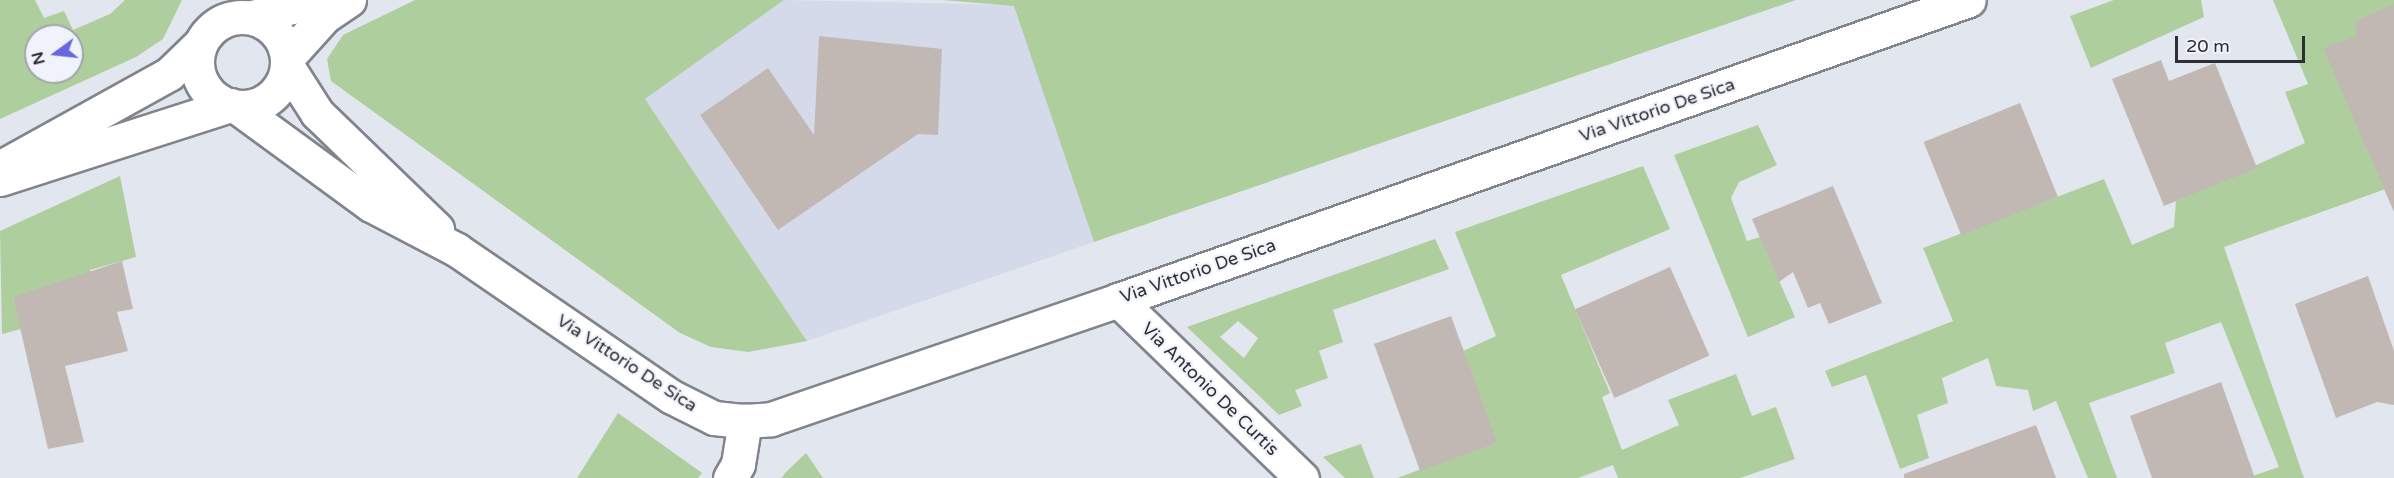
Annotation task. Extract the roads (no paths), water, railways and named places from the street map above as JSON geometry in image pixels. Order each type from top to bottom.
[{"type":"street","points":[[215,0],[202,40],[198,75],[205,88],[371,205],[457,250]]},
{"type":"street","points":[[274,31],[321,0]]},
{"type":"street","points":[[0,168],[169,74],[202,40],[226,20],[274,31],[325,16],[349,0]]},
{"type":"street","name":"Via Vittorio De Sica","points":[[457,250],[672,397],[714,418],[745,422],[771,419],[1118,300],[1969,0]]},
{"type":"street","points":[[0,179],[233,106],[270,97],[274,31]]},
{"type":"street","points":[[274,31],[317,113],[457,250]]},
{"type":"street","name":"Via Antonio De Curtis","points":[[1118,300],[1302,478]]},
{"type":"street","points":[[730,478],[738,464],[745,422]]}]
